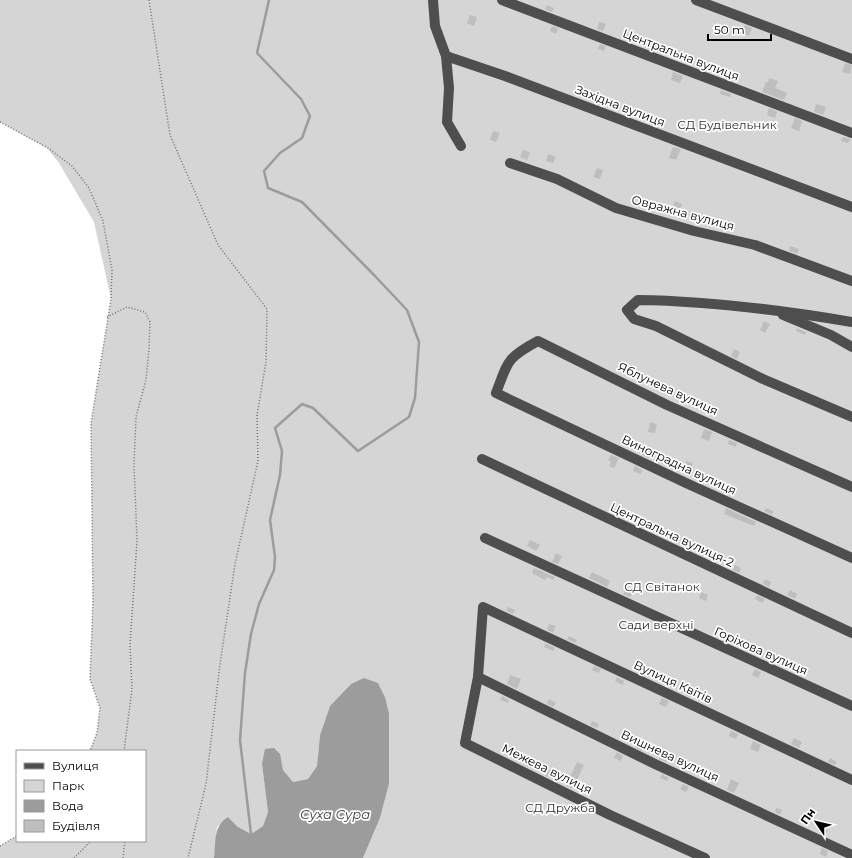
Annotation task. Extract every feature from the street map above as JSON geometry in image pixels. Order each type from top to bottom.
[{"type":"lane","points":[[433,0],[435,26],[446,56],[449,88],[448,122],[461,146]]},
{"type":"lane","name":"Центральна вулиця","points":[[502,0],[852,133]]},
{"type":"lane","points":[[696,0],[852,59]]},
{"type":"lane","name":"Західна вулиця","points":[[446,56],[505,76],[852,207]]},
{"type":"lane","name":"Овражна вулиця","points":[[510,163],[557,179],[616,208],[694,231],[755,245],[852,280]]},
{"type":"lane","points":[[852,322],[768,308],[674,300],[638,300],[627,310],[634,319],[656,326],[756,375],[852,417]]},
{"type":"lane","points":[[768,308],[831,335],[852,347]]},
{"type":"lane","name":"Яблунева вулиця","points":[[496,394],[508,362],[517,352],[538,342],[667,404],[852,487]]},
{"type":"lane","name":"Виноградна вулиця","points":[[496,394],[686,483],[852,558]]},
{"type":"lane","name":"Центральна вулиця-2","points":[[482,459],[852,633]]},
{"type":"lane","name":"Горіхова вулиця","points":[[485,538],[852,706]]},
{"type":"lane","name":"Вулиця Квітів","points":[[478,677],[483,607],[852,780]]},
{"type":"lane","name":"Межева вулиця","points":[[478,677],[465,743],[610,815],[705,858]]},
{"type":"lane","name":"Вишнева вулиця","points":[[478,677],[655,764],[852,855]]},
{"type":"path","points":[[150,0],[170,135],[218,244],[267,309],[266,362],[257,415],[258,461],[235,564],[220,664],[206,784],[188,858]]},
{"type":"path","points":[[0,122],[48,148],[72,166],[89,188],[103,221],[112,270],[111,299],[91,423],[93,601],[90,679],[100,708],[97,733],[90,750]]},
{"type":"path","points":[[107,318],[127,307],[145,312],[150,322],[146,380],[136,417],[134,486],[137,541],[130,645],[132,689],[124,750]]},
{"type":"path","points":[[0,846],[16,837]]},
{"type":"path","points":[[74,858],[90,842]]},
{"type":"path","points":[[123,858],[125,842]]},
{"type":"green space","points":[[0,0],[852,0],[852,858],[363,858],[380,818],[389,784],[389,713],[385,697],[378,683],[351,684],[330,706],[320,735],[317,766],[308,779],[293,782],[283,770],[279,754],[262,764],[268,812],[263,826],[251,834],[238,827],[228,817],[217,827],[214,858],[0,858],[0,846],[16,837],[16,842],[146,842],[146,750],[90,750],[97,733],[100,708],[90,679],[93,601],[91,423],[111,299],[94,222],[59,163],[47,148],[0,122]]},
{"type":"water","name":"Суха Сура","points":[[364,678],[378,683],[385,697],[389,713],[389,784],[380,818],[363,858],[214,858],[216,835],[220,825],[228,817],[238,827],[251,834],[263,826],[268,812],[262,764],[265,749],[274,748],[280,754],[283,770],[293,782],[308,779],[317,766],[320,735],[330,706],[351,684]]},
{"type":"building","points":[[547,5],[554,8],[552,12],[545,9]]},
{"type":"building","points":[[470,15],[477,17],[474,26],[467,23]]},
{"type":"building","points":[[599,22],[606,24],[603,31],[597,29]]},
{"type":"building","points":[[745,25],[752,28],[749,36],[742,33]]},
{"type":"building","points":[[552,26],[558,28],[556,34],[550,31]]},
{"type":"building","points":[[623,32],[629,34],[626,40],[620,38]]},
{"type":"building","points":[[646,41],[652,44],[650,49],[644,47]]},
{"type":"building","points":[[600,44],[606,46],[604,51],[598,49]]},
{"type":"building","points":[[845,63],[852,65],[850,74],[842,72]]},
{"type":"building","points":[[673,72],[683,76],[680,83],[671,80]]},
{"type":"building","points":[[769,78],[778,81],[775,88],[787,93],[784,100],[762,92]]},
{"type":"building","points":[[721,90],[731,94],[730,97],[720,94]]},
{"type":"building","points":[[816,104],[826,107],[823,115],[814,112]]},
{"type":"building","points":[[769,108],[777,112],[775,118],[767,115]]},
{"type":"building","points":[[795,118],[802,121],[799,131],[791,128]]},
{"type":"building","points":[[493,131],[500,133],[496,142],[490,140]]},
{"type":"building","points":[[843,137],[850,139],[848,143],[841,141]]},
{"type":"building","points":[[673,147],[681,149],[676,160],[669,158]]},
{"type":"building","points":[[523,150],[530,152],[527,160],[520,157]]},
{"type":"building","points":[[548,154],[556,157],[553,163],[546,161]]},
{"type":"building","points":[[597,168],[603,170],[600,179],[593,177]]},
{"type":"building","points":[[675,201],[682,204],[680,210],[673,207]]},
{"type":"building","points":[[790,246],[799,249],[797,254],[789,251]]},
{"type":"building","points":[[764,321],[770,324],[765,333],[760,330]]},
{"type":"building","points":[[797,328],[806,332],[805,335],[796,331]]},
{"type":"building","points":[[734,349],[740,352],[737,359],[731,356]]},
{"type":"building","points":[[650,422],[657,424],[655,433],[648,432]]},
{"type":"building","points":[[704,429],[712,432],[709,441],[701,438]]},
{"type":"building","points":[[729,440],[737,443],[736,447],[728,444]]},
{"type":"building","points":[[645,447],[649,448],[648,453],[651,454],[649,458],[642,455]]},
{"type":"building","points":[[611,455],[619,458],[614,468],[609,466],[611,462],[608,460]]},
{"type":"building","points":[[686,461],[693,463],[691,470],[684,468]]},
{"type":"building","points":[[635,466],[642,470],[641,474],[633,471]]},
{"type":"building","points":[[726,508],[756,522],[754,526],[724,514]]},
{"type":"building","points":[[766,508],[773,511],[772,515],[764,511]]},
{"type":"building","points":[[620,512],[627,516],[625,519],[618,516]]},
{"type":"building","points":[[530,540],[540,545],[536,551],[527,546]]},
{"type":"building","points":[[689,543],[694,546],[692,551],[686,548]]},
{"type":"building","points":[[556,553],[562,556],[558,564],[552,562]]},
{"type":"building","points":[[735,565],[741,568],[739,573],[733,570]]},
{"type":"building","points":[[534,568],[555,577],[553,580],[547,577],[545,580],[532,573]]},
{"type":"building","points":[[592,572],[610,581],[607,587],[589,578]]},
{"type":"building","points":[[765,579],[771,582],[769,587],[763,584]]},
{"type":"building","points":[[626,589],[633,593],[630,597],[623,594]]},
{"type":"building","points":[[790,590],[797,594],[795,599],[787,595]]},
{"type":"building","points":[[701,592],[708,595],[706,601],[699,598]]},
{"type":"building","points":[[757,595],[765,599],[762,603],[755,599]]},
{"type":"building","points":[[508,607],[515,610],[513,614],[506,611]]},
{"type":"building","points":[[549,624],[556,626],[553,633],[547,630]]},
{"type":"building","points":[[569,636],[577,640],[575,643],[567,639]]},
{"type":"building","points":[[739,642],[746,645],[744,649],[737,646]]},
{"type":"building","points":[[545,643],[555,648],[553,651],[544,647]]},
{"type":"building","points":[[594,666],[601,669],[599,673],[592,670]]},
{"type":"building","points":[[755,669],[761,672],[758,678],[752,675]]},
{"type":"building","points":[[510,675],[521,679],[517,689],[507,684]]},
{"type":"building","points":[[617,677],[624,681],[623,685],[615,681]]},
{"type":"building","points":[[684,689],[692,692],[690,697],[682,693]]},
{"type":"building","points":[[502,696],[509,700],[508,703],[500,700]]},
{"type":"building","points":[[662,698],[669,701],[666,707],[659,704]]},
{"type":"building","points":[[549,699],[556,703],[553,707],[547,704]]},
{"type":"building","points":[[592,721],[599,724],[597,728],[590,725]]},
{"type":"building","points":[[731,731],[738,734],[736,739],[729,736]]},
{"type":"building","points":[[794,738],[802,742],[799,748],[791,744]]},
{"type":"building","points":[[639,740],[646,743],[642,751],[635,747]]},
{"type":"building","points":[[753,741],[761,745],[758,752],[750,749]]},
{"type":"building","points":[[617,752],[623,756],[621,761],[614,758]]},
{"type":"building","points":[[661,754],[668,757],[666,762],[659,759]]},
{"type":"building","points":[[830,758],[837,762],[835,765],[828,762]]},
{"type":"building","points":[[523,759],[530,763],[528,767],[520,763]]},
{"type":"building","points":[[577,762],[584,765],[573,789],[566,786]]},
{"type":"building","points":[[548,769],[554,772],[551,778],[545,775]]},
{"type":"building","points":[[662,774],[669,778],[667,781],[660,778]]},
{"type":"building","points":[[731,779],[739,783],[734,793],[727,790]]},
{"type":"building","points":[[683,784],[689,787],[686,792],[680,789]]},
{"type":"building","points":[[776,808],[782,810],[780,815],[775,812]]},
{"type":"building","points":[[822,827],[828,830],[825,835],[819,833]]},
{"type":"building","points":[[822,848],[828,851],[826,857],[820,854]]},
{"type":"waterway","points":[[251,834],[240,740],[245,673],[251,634],[259,604],[274,570],[275,557],[270,520],[280,475],[282,451],[275,428],[302,404],[313,408],[358,451],[409,417],[415,398],[419,342],[407,310],[375,276],[302,202],[268,188],[264,171],[280,153],[302,138],[310,116],[301,99],[257,53],[269,0]]},
{"type":"park label","name":"СД Будівельник","points":[[727,125]]},
{"type":"park label","name":"СД Світанок","points":[[662,587]]},
{"type":"park label","name":"Сади верхні","points":[[656,625]]},
{"type":"park label","name":"СД Дружба","points":[[560,808]]}]
